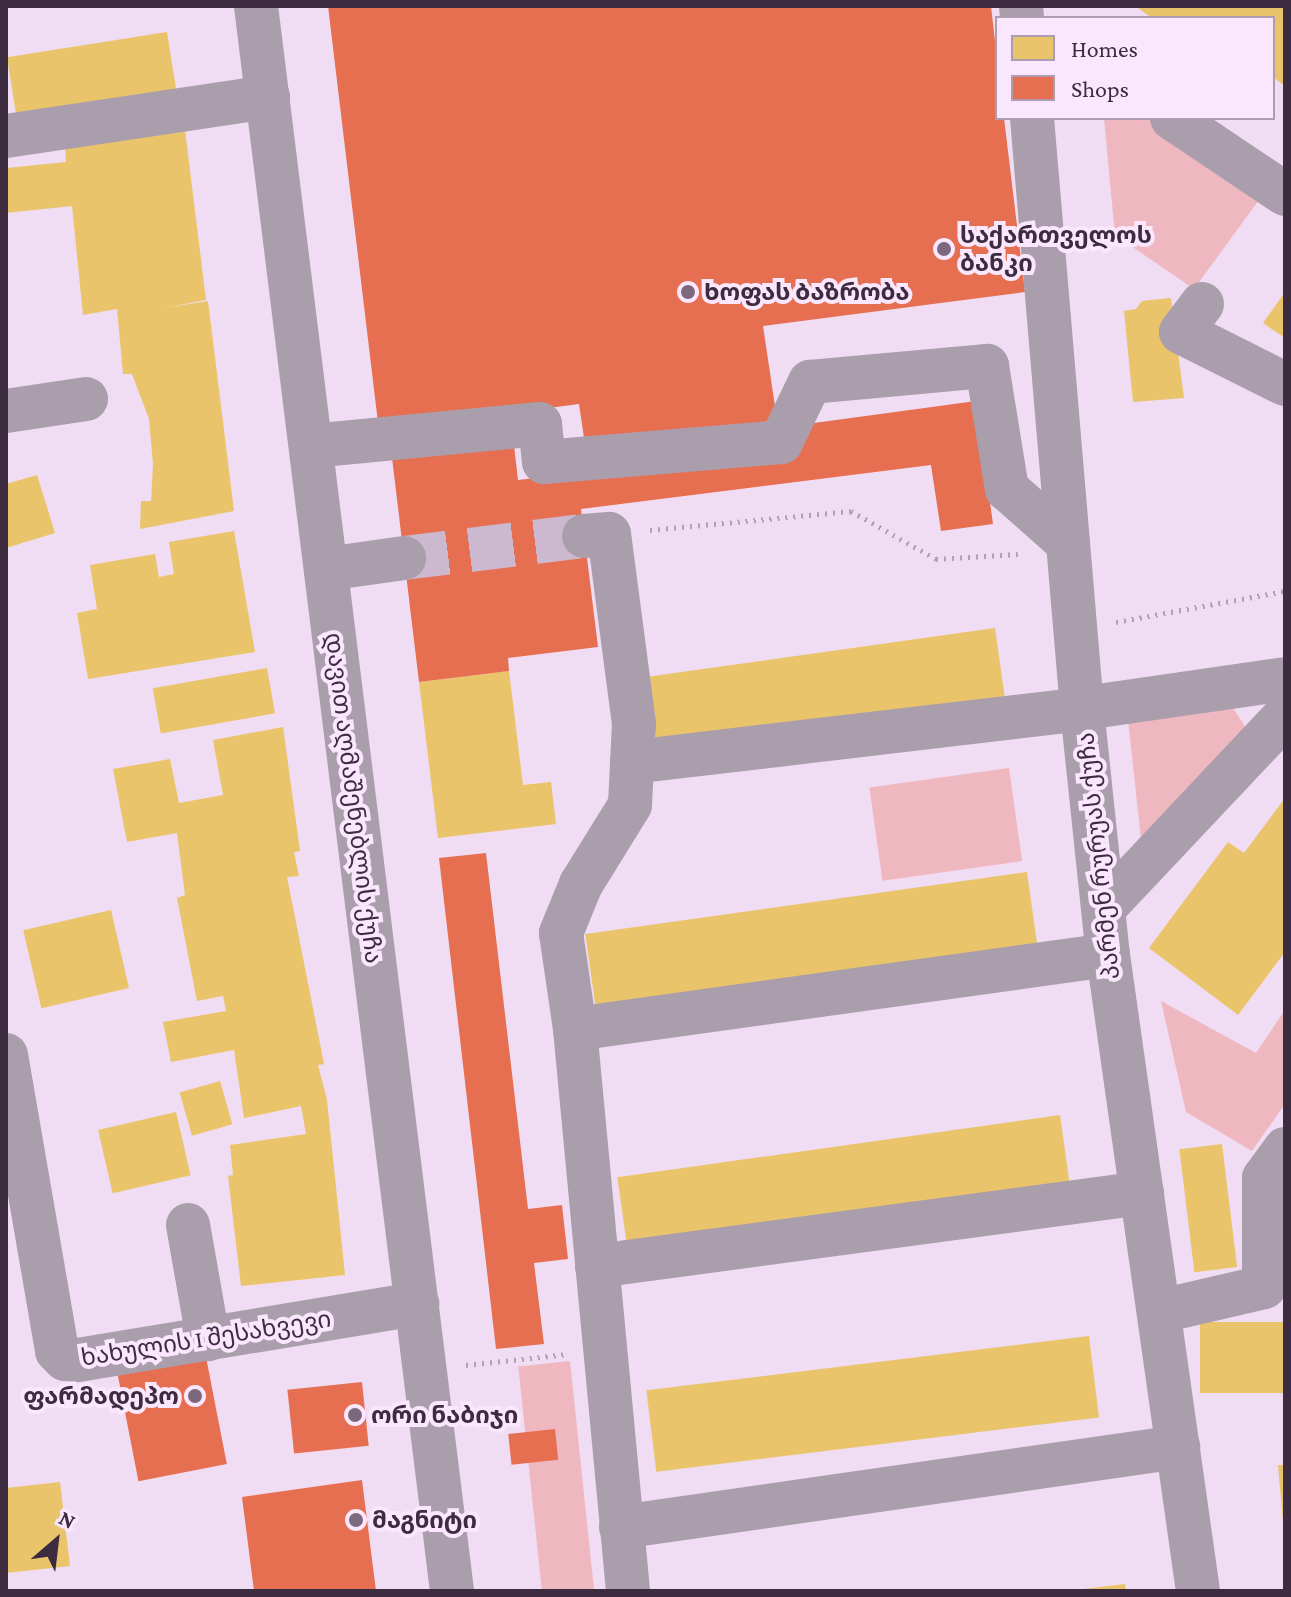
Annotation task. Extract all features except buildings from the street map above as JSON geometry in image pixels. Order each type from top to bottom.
[{"type":"street","name":"დავით აღმაშენებლის ქუჩა","points":[[256,6],[452,1591]]},
{"type":"street","points":[[6,136],[268,97]]},
{"type":"street","name":"პარმენ რურუას ქუჩა","points":[[1032,120],[1082,709],[1108,955],[1161,1311],[1198,1591]]},
{"type":"street","points":[[1175,120],[1285,194]]},
{"type":"street","points":[[1202,304],[1181,332],[1285,384]]},
{"type":"street","points":[[311,446],[540,424],[544,462],[781,442],[810,382],[987,366],[1007,489],[1069,547]]},
{"type":"street","points":[[6,411],[86,399]]},
{"type":"street","points":[[596,535],[634,723],[630,805],[581,884],[561,933],[575,1029],[628,1591]]},
{"type":"street","points":[[326,569],[404,558]]},
{"type":"street","points":[[632,762],[1082,709],[1285,679]]},
{"type":"street","points":[[1104,908],[1285,716]]},
{"type":"street","points":[[575,1029],[1108,955]]},
{"type":"street","name":"ხახულის I შესახვევი","points":[[6,1056],[57,1351],[65,1359],[78,1360],[417,1304]]},
{"type":"street","points":[[1161,1311],[1274,1285],[1264,1178],[1285,1149]]},
{"type":"street","points":[[597,1266],[1142,1193]]},
{"type":"street","points":[[188,1225],[208,1339]]},
{"type":"street","points":[[621,1527],[1178,1447]]},
{"type":"path","points":[[596,535],[851,511],[936,559],[1069,547]]},
{"type":"path","points":[[1076,629],[1285,591]]},
{"type":"path","points":[[425,1370],[605,1350]]},
{"type":"shaded area","points":[[1104,120],[1160,120],[1264,193],[1194,289],[1115,235]]},
{"type":"shaded area","points":[[1231,705],[1252,737],[1142,848],[1127,711]]},
{"type":"shaded area","points":[[1009,768],[1022,861],[882,881],[869,788]]},
{"type":"shaded area","points":[[1161,1001],[1256,1053],[1285,1010],[1285,1104],[1252,1151],[1186,1112]]},
{"type":"shaded area","points":[[570,1361],[594,1591],[542,1591],[518,1366]]},
{"type":"tunnel","points":[[404,558],[584,536]]},
{"type":"place","name":"საქართველოს ბანკი","points":[[944,249]]},
{"type":"place","name":"Ხოფას Ბაზრობა","points":[[688,292]]},
{"type":"place","name":"ფარმადეპო","points":[[195,1396]]},
{"type":"place","name":"ორი ნაბიჯი","points":[[355,1415]]},
{"type":"place","name":"მაგნიტი","points":[[356,1520]]}]
